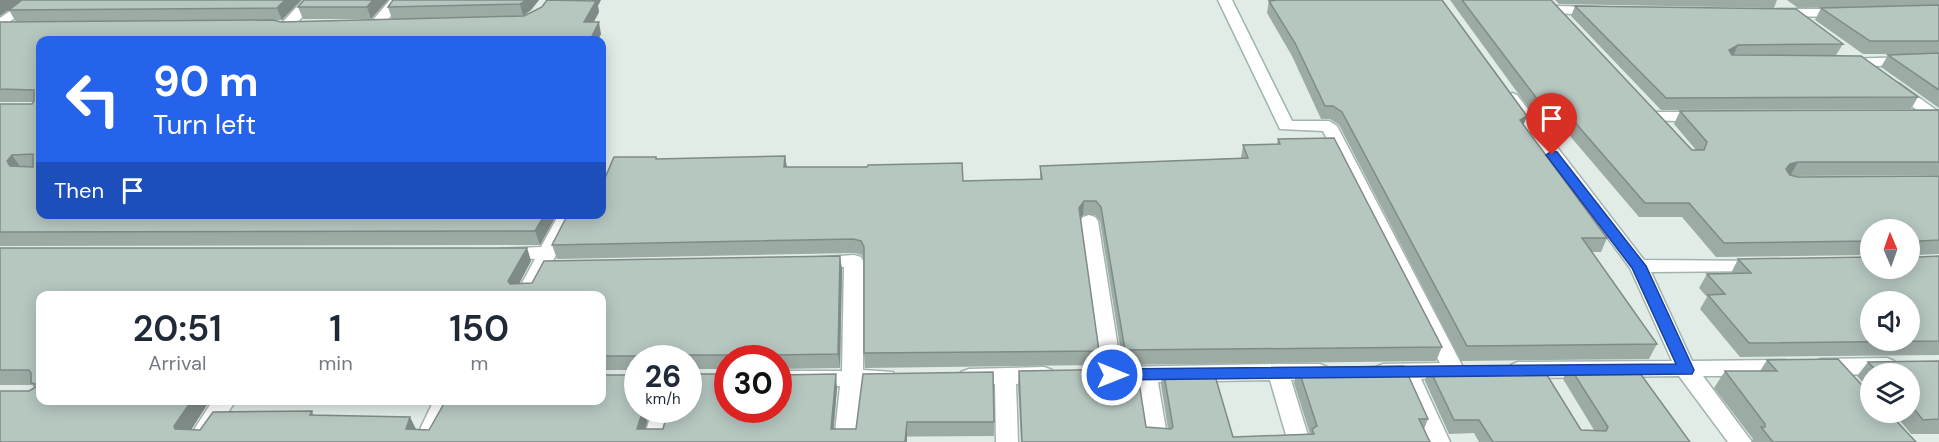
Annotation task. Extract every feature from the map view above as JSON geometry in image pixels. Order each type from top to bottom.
[{"type":"street","points":[[0,24],[35,0]]},
{"type":"street","points":[[307,27],[279,28],[310,0]]},
{"type":"street","points":[[376,25],[397,0]]},
{"type":"street","points":[[1225,0],[1286,126],[1329,126],[1454,371]]},
{"type":"street","points":[[1775,0],[1811,26]]},
{"type":"street","points":[[1550,5],[1615,11]]},
{"type":"street","points":[[1550,5],[1570,26]]},
{"type":"street","points":[[1758,13],[1850,12]]},
{"type":"street","points":[[341,26],[399,25]]},
{"type":"street","points":[[0,28],[24,28]]},
{"type":"street","points":[[1844,51],[1938,117]]},
{"type":"street","points":[[1826,63],[1939,60]]},
{"type":"street","points":[[1499,81],[1552,155],[1639,266],[1686,370],[1741,442]]},
{"type":"street","points":[[1670,133],[1652,113],[1714,117]]},
{"type":"street","points":[[1912,116],[1938,117]]},
{"type":"street","points":[[528,291],[566,219]]},
{"type":"street","points":[[1089,221],[1112,375]]},
{"type":"street","points":[[489,253],[545,260],[564,266]]},
{"type":"street","points":[[796,262],[854,261],[852,379],[845,442]]},
{"type":"street","points":[[1639,266],[1778,264]]},
{"type":"street","points":[[1833,367],[1856,391]]},
{"type":"street","points":[[1498,370],[1549,379],[1686,370],[1860,367]]},
{"type":"street","points":[[1407,371],[1439,442]]},
{"type":"street","points":[[1360,372],[1476,371]]},
{"type":"street","points":[[1278,372],[1299,442]]},
{"type":"street","points":[[1088,375],[1336,372]]},
{"type":"street","points":[[1146,374],[1157,442]]},
{"type":"street","points":[[946,377],[1064,375]]},
{"type":"street","points":[[1005,376],[1008,442]]},
{"type":"street","points":[[792,379],[911,378]]},
{"type":"street","points":[[197,442],[222,405]]},
{"type":"street","points":[[425,442],[444,405]]},
{"type":"street","points":[[654,442],[659,423]]},
{"type":"building","points":[[22,0],[285,0],[277,8],[9,10]]},
{"type":"building","points":[[304,0],[373,0],[367,7],[298,7]]},
{"type":"building","points":[[393,0],[526,0],[520,4],[388,7]]},
{"type":"building","points":[[547,0],[596,1],[584,22],[599,22],[592,36],[36,36],[36,219],[542,219],[535,231],[0,232],[0,104],[32,104],[34,90],[0,89],[0,22],[273,20],[281,22],[524,16],[542,7]],"holes":[[[33,154],[33,167],[10,166],[7,161],[12,155]]]},
{"type":"building","points":[[1442,0],[1527,116],[1520,120],[1607,238],[1582,238],[1657,344],[1467,346],[1342,112],[1333,106],[1325,106],[1295,43],[1269,1]]},
{"type":"building","points":[[1462,0],[1551,0],[1692,150],[1704,150],[1707,142],[1680,111],[1939,110],[1939,162],[1798,162],[1790,164],[1786,169],[1790,175],[1798,177],[1939,176],[1939,240],[1920,241],[1920,219],[1860,219],[1860,241],[1724,243],[1689,203],[1645,203],[1552,96],[1541,104]]},
{"type":"building","points":[[1939,5],[1939,41],[1870,41],[1821,8]]},
{"type":"building","points":[[1575,6],[1796,9],[1843,44],[1738,45],[1729,50],[1732,55],[1861,56],[1918,97],[1666,98]]},
{"type":"building","points":[[1939,53],[1939,90],[1888,55]]},
{"type":"building","points":[[1334,138],[1442,347],[1125,350],[1101,207],[1096,201],[1084,201],[1079,208],[1099,351],[864,353],[864,247],[861,241],[853,239],[552,245],[565,219],[606,219],[606,176],[614,157],[656,157],[656,159],[785,156],[784,167],[867,167],[868,165],[962,163],[963,181],[1042,179],[1040,166],[1248,158],[1243,145],[1280,144],[1278,139]]},
{"type":"building","points":[[0,248],[527,248],[508,281],[510,284],[532,283],[544,261],[840,256],[838,354],[792,355],[792,345],[714,345],[714,355],[702,355],[702,345],[624,345],[624,356],[606,356],[606,291],[36,291],[36,384],[31,383],[29,370],[0,370]]},
{"type":"building","points":[[1939,256],[1939,341],[1920,341],[1920,291],[1860,291],[1860,342],[1749,343],[1708,295],[1725,294],[1707,274],[1751,273],[1738,259],[1860,257],[1860,279],[1920,279],[1920,257]]},
{"type":"building","points":[[1838,359],[1860,383],[1860,423],[1898,423],[1916,442],[1773,442],[1761,427],[1765,427],[1765,424],[1725,371],[1777,371],[1767,360]]},
{"type":"building","points":[[1939,361],[1939,419],[1923,420],[1920,416],[1920,363],[1868,362]]},
{"type":"building","points":[[1634,365],[1690,442],[1493,442],[1479,420],[1454,420],[1429,368],[1542,367],[1581,430],[1606,431],[1608,427],[1569,366]]},
{"type":"building","points":[[1404,366],[1428,419],[1419,419],[1430,442],[1022,442],[1019,371],[1137,369],[1146,427],[1171,429],[1173,427],[1163,369],[1213,369],[1233,437],[1314,434],[1312,429],[1317,426],[1298,368]]},
{"type":"building","points":[[993,372],[994,422],[907,422],[905,442],[0,442],[0,391],[29,391],[36,387],[36,405],[189,405],[174,426],[175,429],[200,430],[213,412],[312,411],[310,415],[410,417],[406,429],[429,430],[443,405],[606,405],[606,375],[624,375],[624,423],[639,423],[637,429],[663,429],[665,423],[702,423],[702,374],[714,374],[714,423],[792,423],[792,375],[836,374],[831,429],[856,429],[863,374]]},
{"type":"route","points":[[1112,375],[1543,369],[1686,370],[1639,266],[1552,155]]}]
